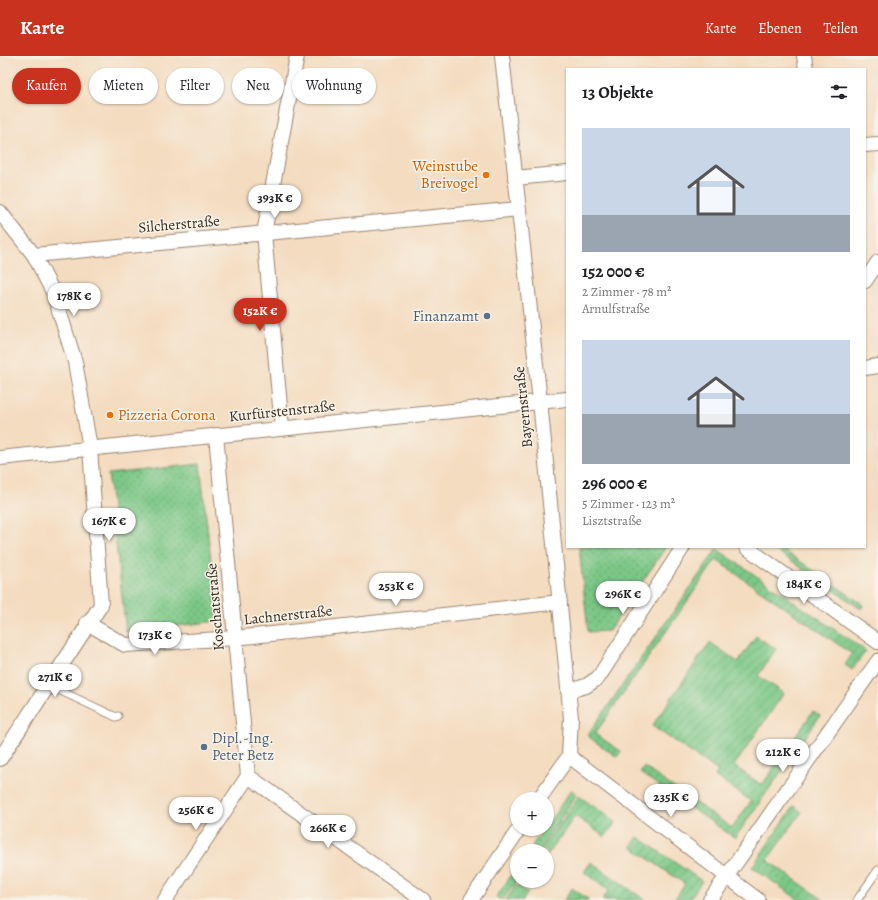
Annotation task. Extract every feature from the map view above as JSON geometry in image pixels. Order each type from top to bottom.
[{"type":"street","points":[[282,428],[264,233],[297,56]]},
{"type":"street","name":"Bayernstraße","points":[[502,56],[540,401],[571,718],[568,756]]},
{"type":"street","points":[[804,56],[806,68]]},
{"type":"street","points":[[866,145],[878,144]]},
{"type":"street","points":[[515,178],[566,173]]},
{"type":"street","name":"Silcherstraße","points":[[34,255],[519,209]]},
{"type":"street","points":[[0,212],[34,255],[54,294],[75,362],[90,448],[101,605],[0,759]]},
{"type":"street","points":[[866,280],[878,262]]},
{"type":"street","points":[[866,368],[878,366]]},
{"type":"street","name":"Kurfürstenstraße","points":[[0,458],[566,399]]},
{"type":"street","name":"Koschatstraße","points":[[216,435],[248,776]]},
{"type":"street","points":[[568,691],[586,686],[598,678],[682,548]]},
{"type":"street","points":[[747,548],[878,642]]},
{"type":"street","name":"Lachnerstraße","points":[[88,623],[125,645],[235,638],[560,602]]},
{"type":"street","points":[[710,900],[878,662]]},
{"type":"street","points":[[544,792],[568,756],[758,900]]},
{"type":"street","points":[[165,900],[248,776],[423,900]]},
{"type":"street","points":[[471,900],[514,836]]},
{"type":"lane","points":[[48,685],[90,706],[116,717],[118,716]]},
{"type":"lane","points":[[857,900],[878,870]]},
{"type":"green space","points":[[200,464],[218,621],[126,632],[108,474]]},
{"type":"green space","points":[[579,548],[665,548],[609,631],[588,632]]},
{"type":"green space","points":[[772,548],[780,548],[864,605],[861,609]]},
{"type":"green space","points":[[717,549],[866,651],[852,670],[845,665],[852,654],[716,560],[595,734],[621,751],[617,757],[587,736]]},
{"type":"green space","points":[[756,636],[776,649],[758,676],[784,693],[734,766],[762,785],[813,711],[820,716],[735,838],[640,773],[644,767],[732,828],[751,801],[715,776],[718,771],[652,726],[710,642],[738,662]]},
{"type":"green space","points":[[571,790],[577,794],[554,828],[554,815]]},
{"type":"green space","points":[[579,796],[616,822],[605,837],[575,816],[554,846],[554,844],[545,844],[551,836],[554,836],[554,831]]},
{"type":"green space","points":[[794,806],[802,812],[767,860],[824,900],[799,900],[752,867]]},
{"type":"green space","points":[[539,836],[548,836],[543,844],[533,844]]},
{"type":"green space","points":[[638,837],[702,881],[689,900],[674,900],[685,884],[631,847]]},
{"type":"green space","points":[[591,862],[645,900],[602,900],[609,890],[584,872]]},
{"type":"green space","points":[[510,877],[510,888],[511,888],[503,900],[496,897]]},
{"type":"green space","points":[[514,888],[520,888],[528,893],[523,900],[506,900]]},
{"type":"green space","points":[[572,888],[589,900],[564,900]]},
{"type":"place","name":"Weinstube Breivogel","points":[[486,175]]},
{"type":"place","name":"Finanzamt","points":[[487,316]]},
{"type":"place","name":"Pizzeria Corona","points":[[110,415]]},
{"type":"place","name":"Dipl.-Ing. Peter Betz","points":[[204,747]]}]
